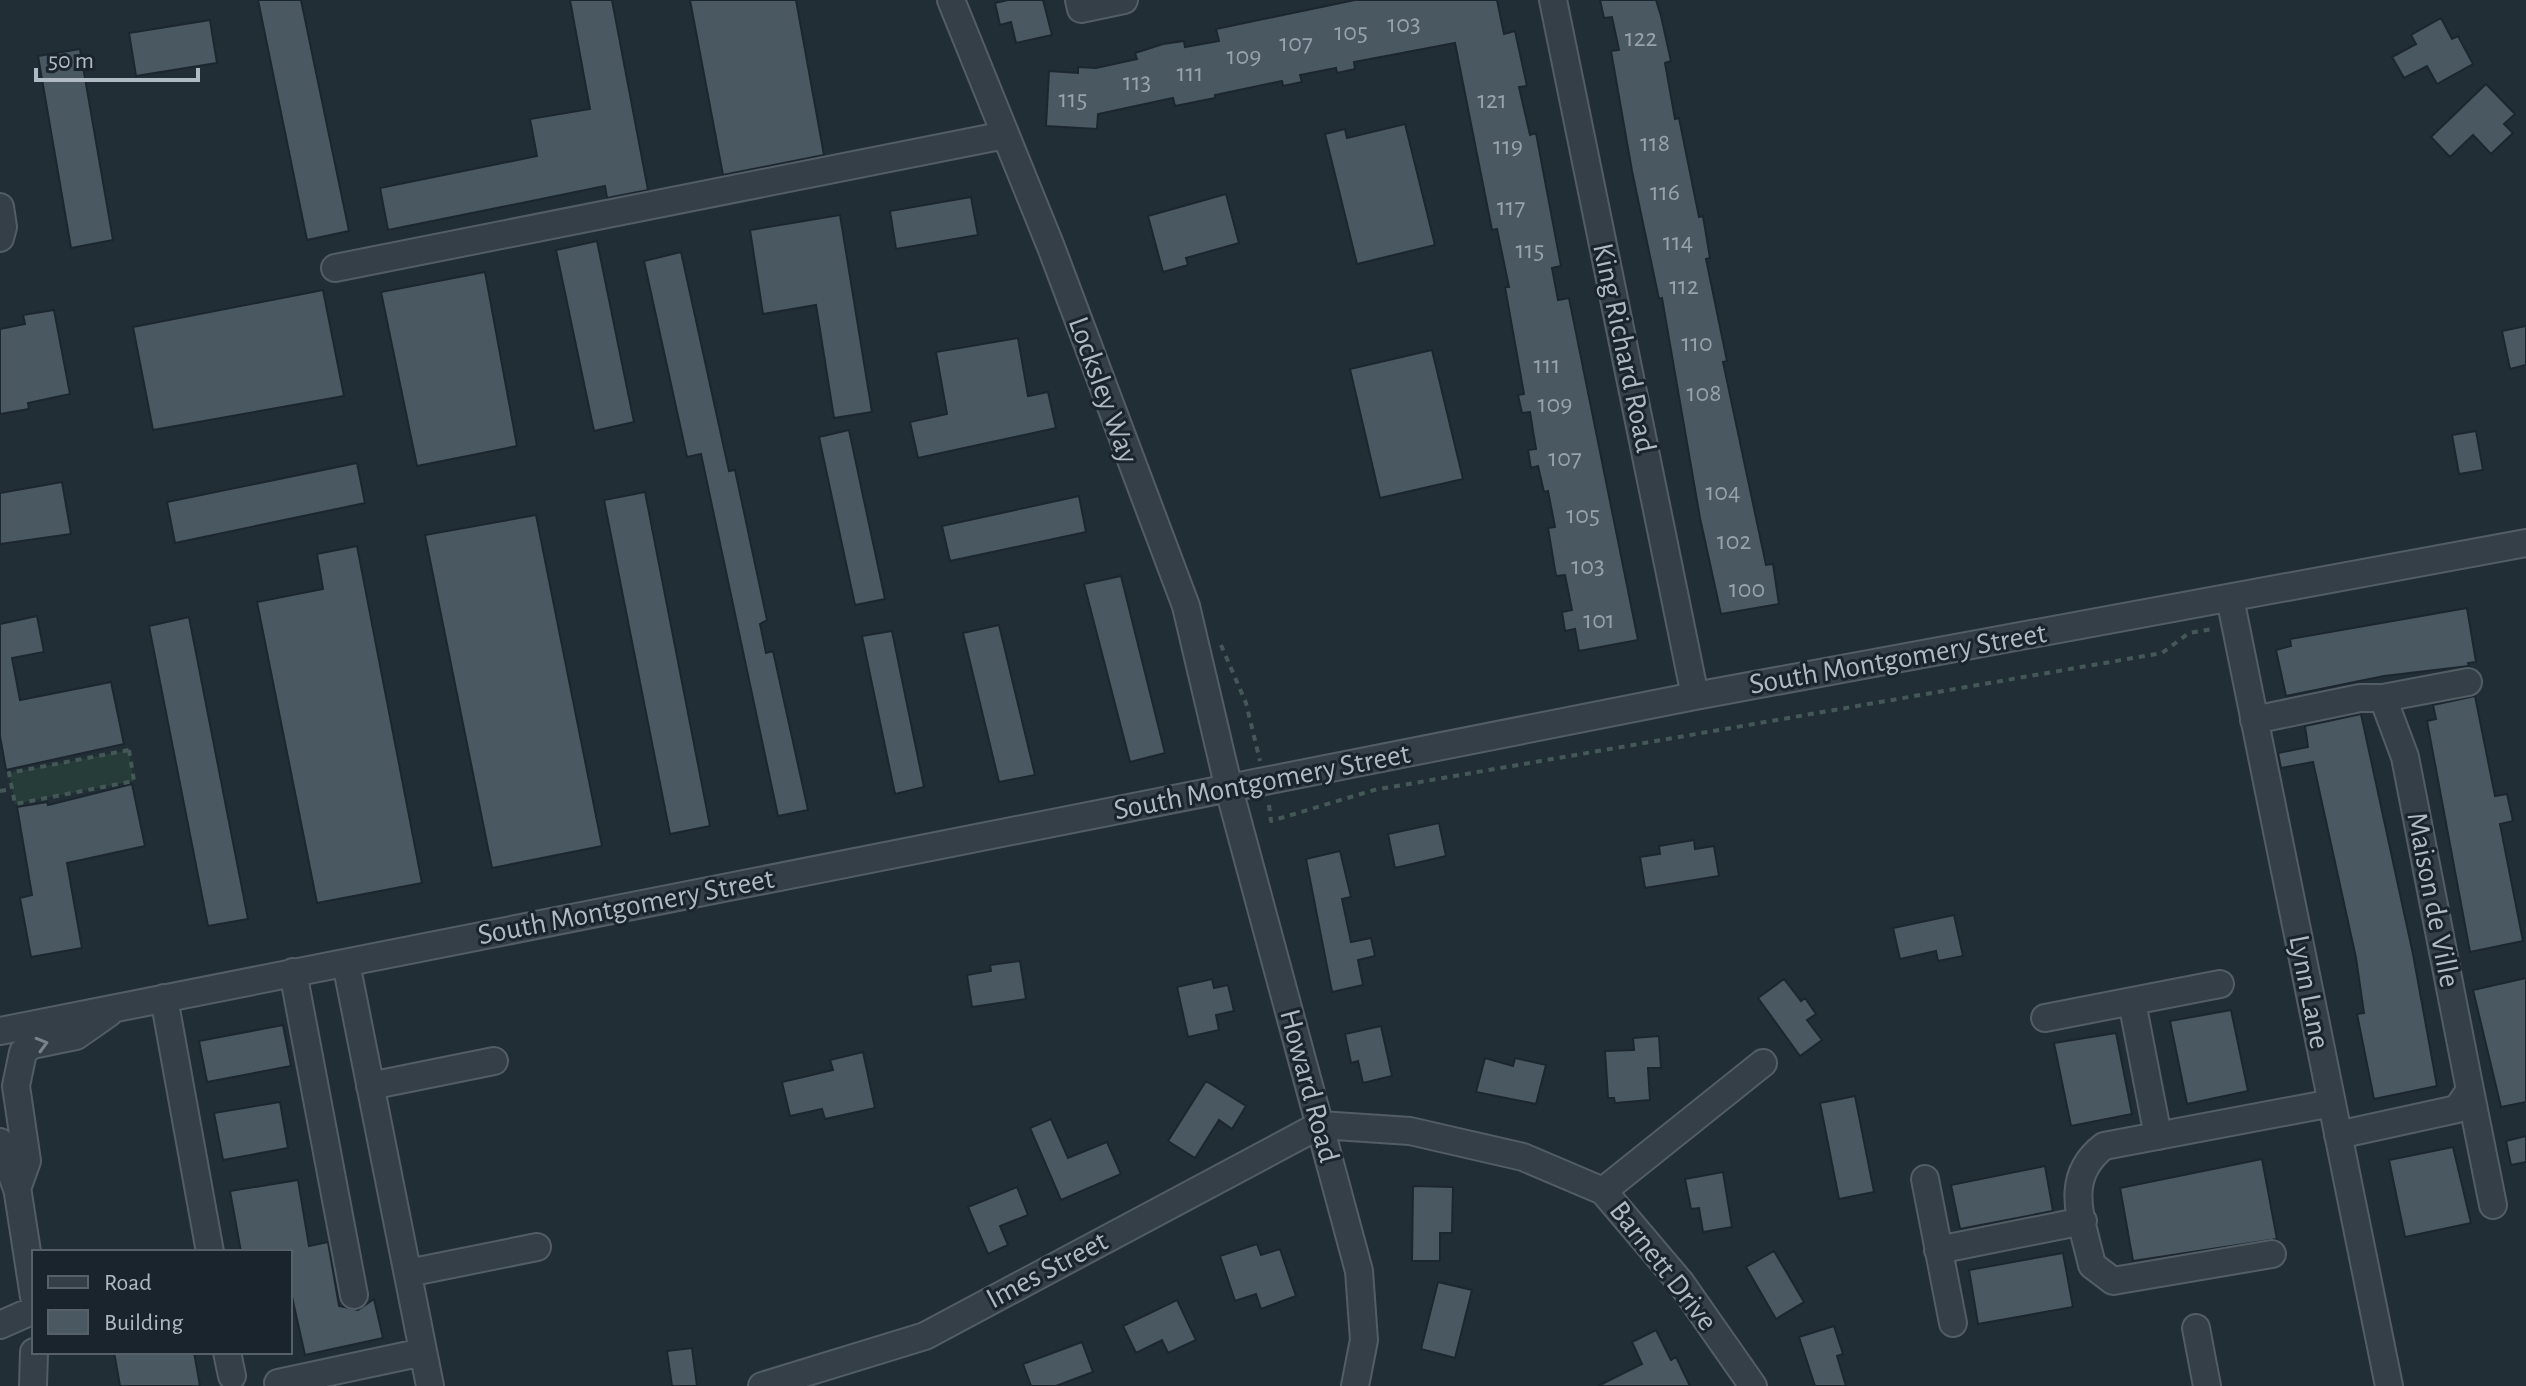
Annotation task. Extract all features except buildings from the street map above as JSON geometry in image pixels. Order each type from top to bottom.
[{"type":"street","name":"Locksley Way","points":[[951,0],[1186,606],[1229,789]]},
{"type":"street","points":[[1079,0],[1081,9],[1124,0]]},
{"type":"street","name":"King Richard Road","points":[[1553,0],[1695,696]]},
{"type":"street","points":[[335,268],[1005,135]]},
{"type":"street","points":[[0,207],[3,227],[0,238]]},
{"type":"street","name":"South Montgomery Street","points":[[0,1031],[1695,696],[2526,543]]},
{"type":"street","name":"Lynn Lane","points":[[2230,598],[2389,1386]]},
{"type":"street","points":[[2254,720],[2360,698],[2383,698],[2468,682]]},
{"type":"street","name":"Maison de Ville","points":[[2383,698],[2405,757],[2493,1205]]},
{"type":"street","name":"Howard Road","points":[[1229,789],[1359,1271],[1364,1340],[1355,1386]]},
{"type":"street","points":[[346,963],[430,1386]]},
{"type":"street","points":[[293,972],[354,1295]]},
{"type":"street","points":[[2045,1018],[2220,984]]},
{"type":"street","points":[[164,998],[210,1250]]},
{"type":"street","points":[[2132,1002],[2158,1136]]},
{"type":"street","points":[[17,1189],[27,1161],[16,1086],[23,1052],[32,1045],[76,1036],[118,1007]]},
{"type":"street","points":[[370,1086],[494,1061]]},
{"type":"street","points":[[1603,1191],[1763,1063]]},
{"type":"street","points":[[2338,1135],[2457,1109],[2470,1090]]},
{"type":"street","points":[[0,1091],[32,1284]]},
{"type":"street","points":[[2272,1254],[2113,1281],[2092,1265],[2077,1182],[2089,1158],[2104,1146],[2332,1103]]},
{"type":"street","name":"Barnett Drive","points":[[1320,1125],[1410,1131],[1523,1157],[1603,1191],[1681,1283],[1753,1386]]},
{"type":"street","name":"Imes Street","points":[[762,1386],[925,1336],[1320,1125]]},
{"type":"street","points":[[0,1142],[17,1189]]},
{"type":"street","points":[[1925,1179],[1953,1323]]},
{"type":"street","points":[[1938,1250],[2083,1221]]},
{"type":"street","points":[[408,1273],[537,1247]]},
{"type":"street","points":[[0,1325],[32,1311]]},
{"type":"street","points":[[2196,1328],[2207,1386]]},
{"type":"street","points":[[278,1383],[423,1352]]},
{"type":"street","points":[[33,1386],[34,1354]]},
{"type":"path","points":[[1271,821],[1374,790],[2162,653],[2189,633],[2235,624]]},
{"type":"path","points":[[1221,644],[1246,703],[1256,745]]},
{"type":"path","points":[[129,750],[134,781],[15,804],[12,789],[9,773],[129,750]]},
{"type":"path","points":[[0,791],[12,789]]},
{"type":"green space","points":[[129,750],[134,781],[15,804],[9,773]]}]
